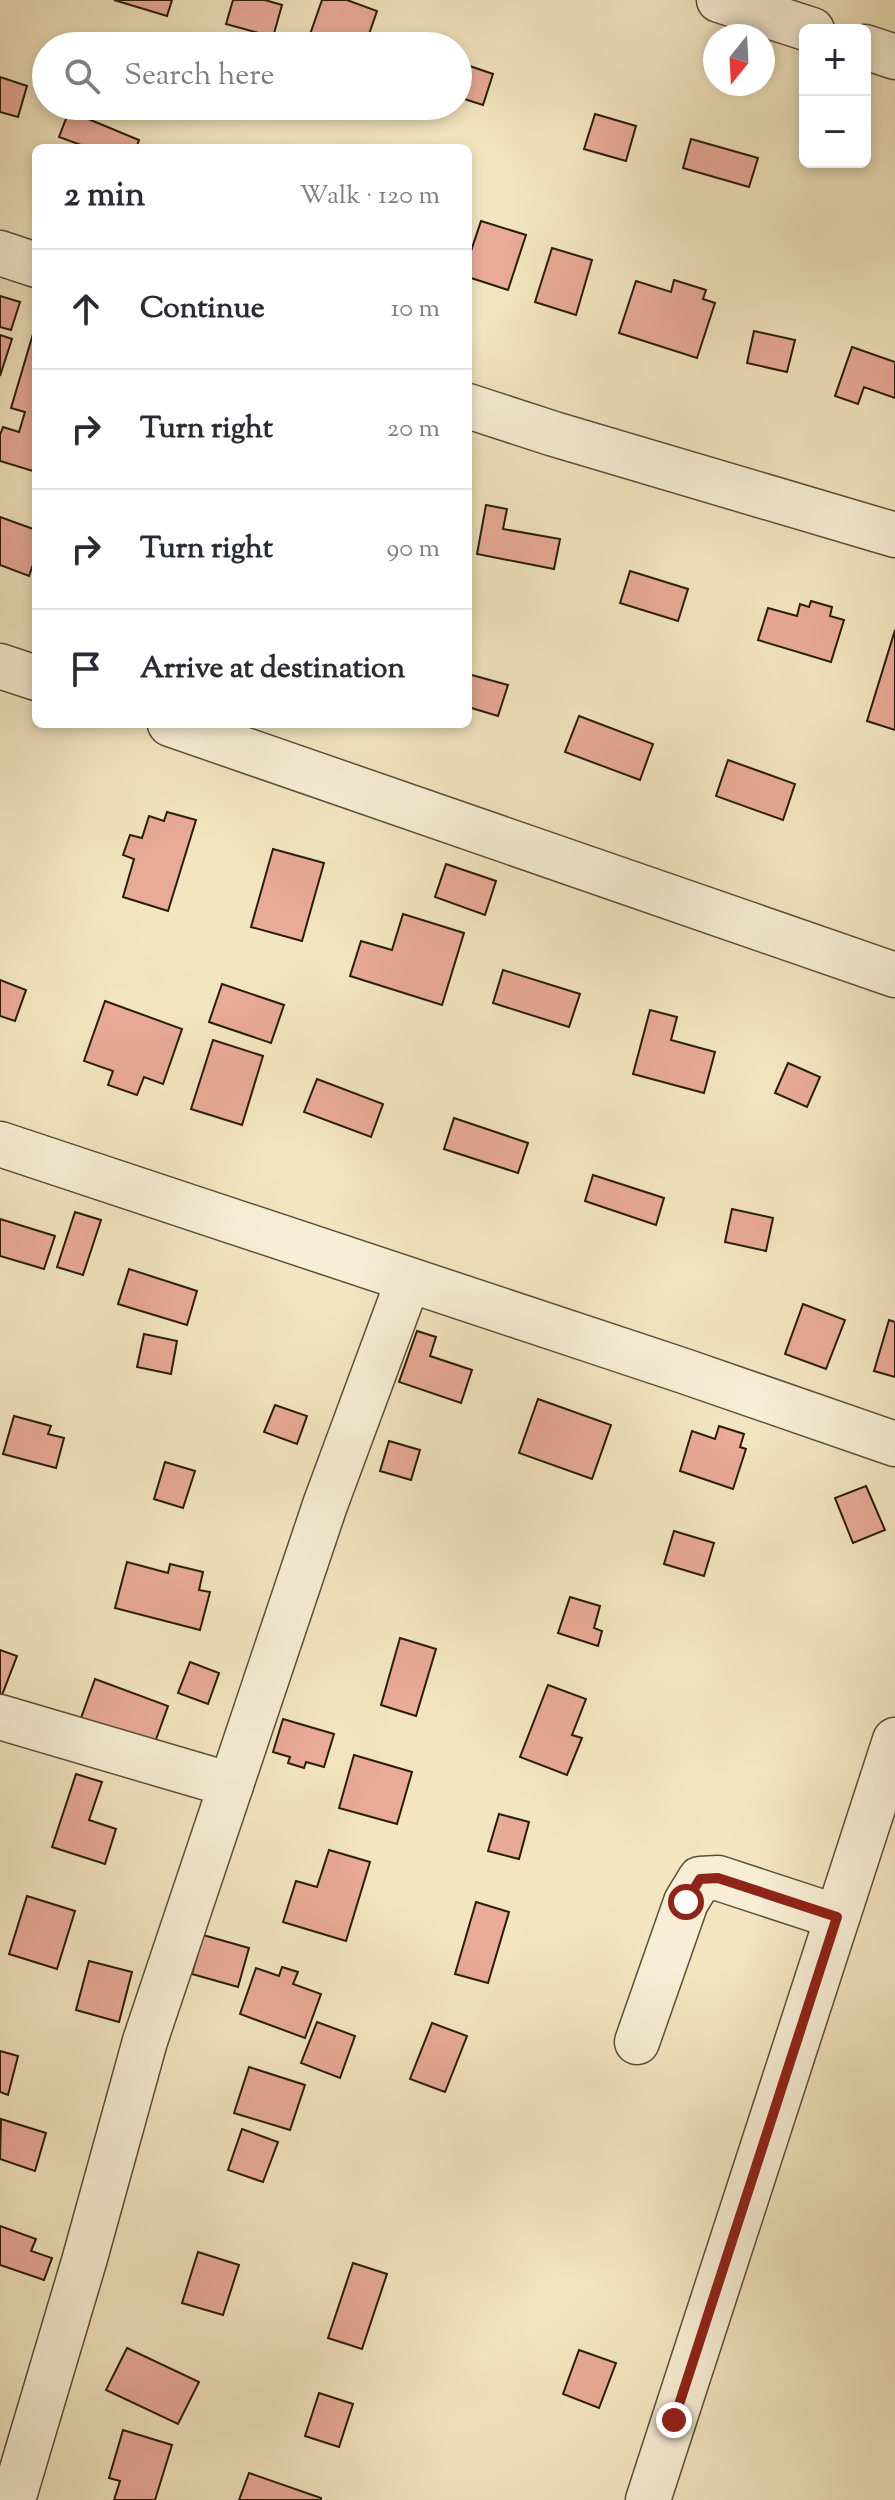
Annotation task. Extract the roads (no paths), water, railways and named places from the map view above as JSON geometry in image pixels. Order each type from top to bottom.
[{"type":"street","points":[[719,0],[801,18]]},
{"type":"street","points":[[871,49],[895,57]]},
{"type":"street","points":[[0,253],[32,264]]},
{"type":"street","points":[[472,407],[895,535]]},
{"type":"street","points":[[0,666],[32,677]]},
{"type":"street","points":[[182,728],[895,975]]},
{"type":"street","points":[[3,1152],[684,1371],[895,1444]]},
{"type":"street","points":[[13,2500],[145,2041],[325,1505],[408,1281]]},
{"type":"street","points":[[0,1717],[231,1785]]},
{"type":"street","points":[[648,2500],[895,1740]]},
{"type":"street","points":[[637,2042],[686,1902],[700,1879],[718,1878],[837,1917]]}]
